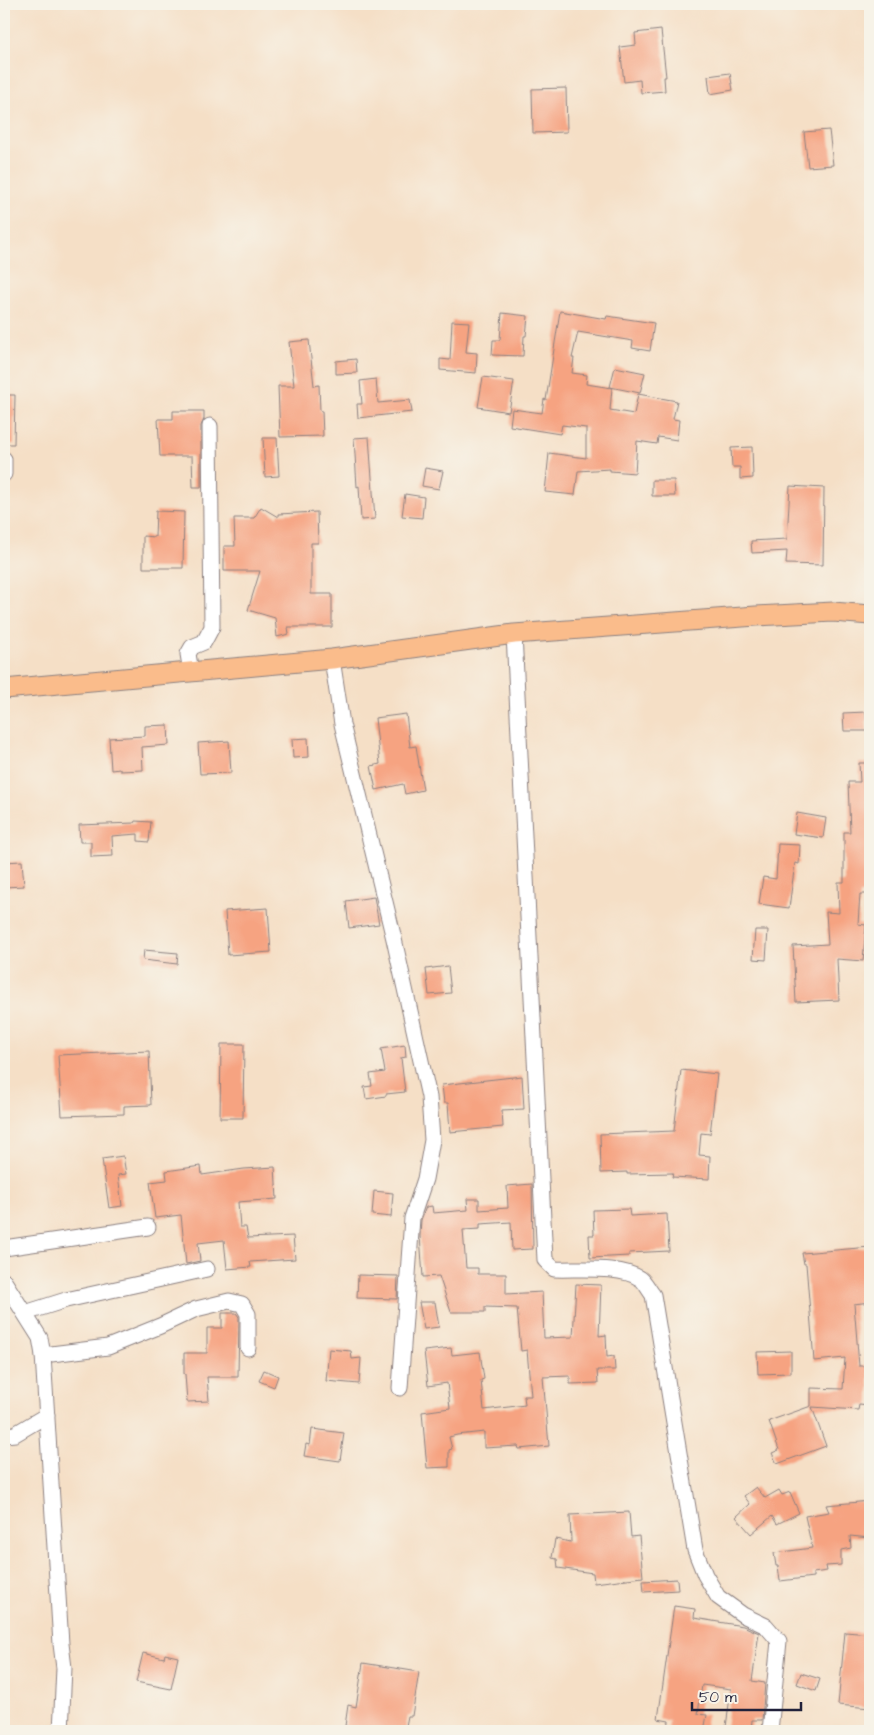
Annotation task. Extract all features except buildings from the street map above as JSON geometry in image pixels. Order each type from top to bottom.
[{"type":"main road","points":[[4,688],[332,659],[514,634],[756,616],[833,612],[870,615]]},
{"type":"street","points":[[191,672],[188,654],[192,647],[204,642],[212,628],[210,426]]},
{"type":"street","points":[[4,459],[4,474]]},
{"type":"street","points":[[514,634],[546,1260],[554,1270],[627,1273],[642,1279],[652,1295],[695,1550],[705,1575],[718,1597],[743,1615],[766,1626],[780,1641],[770,1731]]},
{"type":"street","points":[[332,659],[342,724],[394,939],[429,1097],[432,1140],[425,1179],[412,1218],[400,1388]]},
{"type":"street","points":[[4,1248],[148,1227]]},
{"type":"street","points":[[25,1313],[75,1298],[207,1270]]},
{"type":"street","points":[[4,1281],[40,1338],[43,1355],[64,1668],[61,1731]]},
{"type":"street","points":[[43,1355],[108,1347],[196,1309],[229,1301],[242,1304],[248,1314],[248,1348]]},
{"type":"street","points":[[4,1435],[14,1434],[47,1416]]}]
